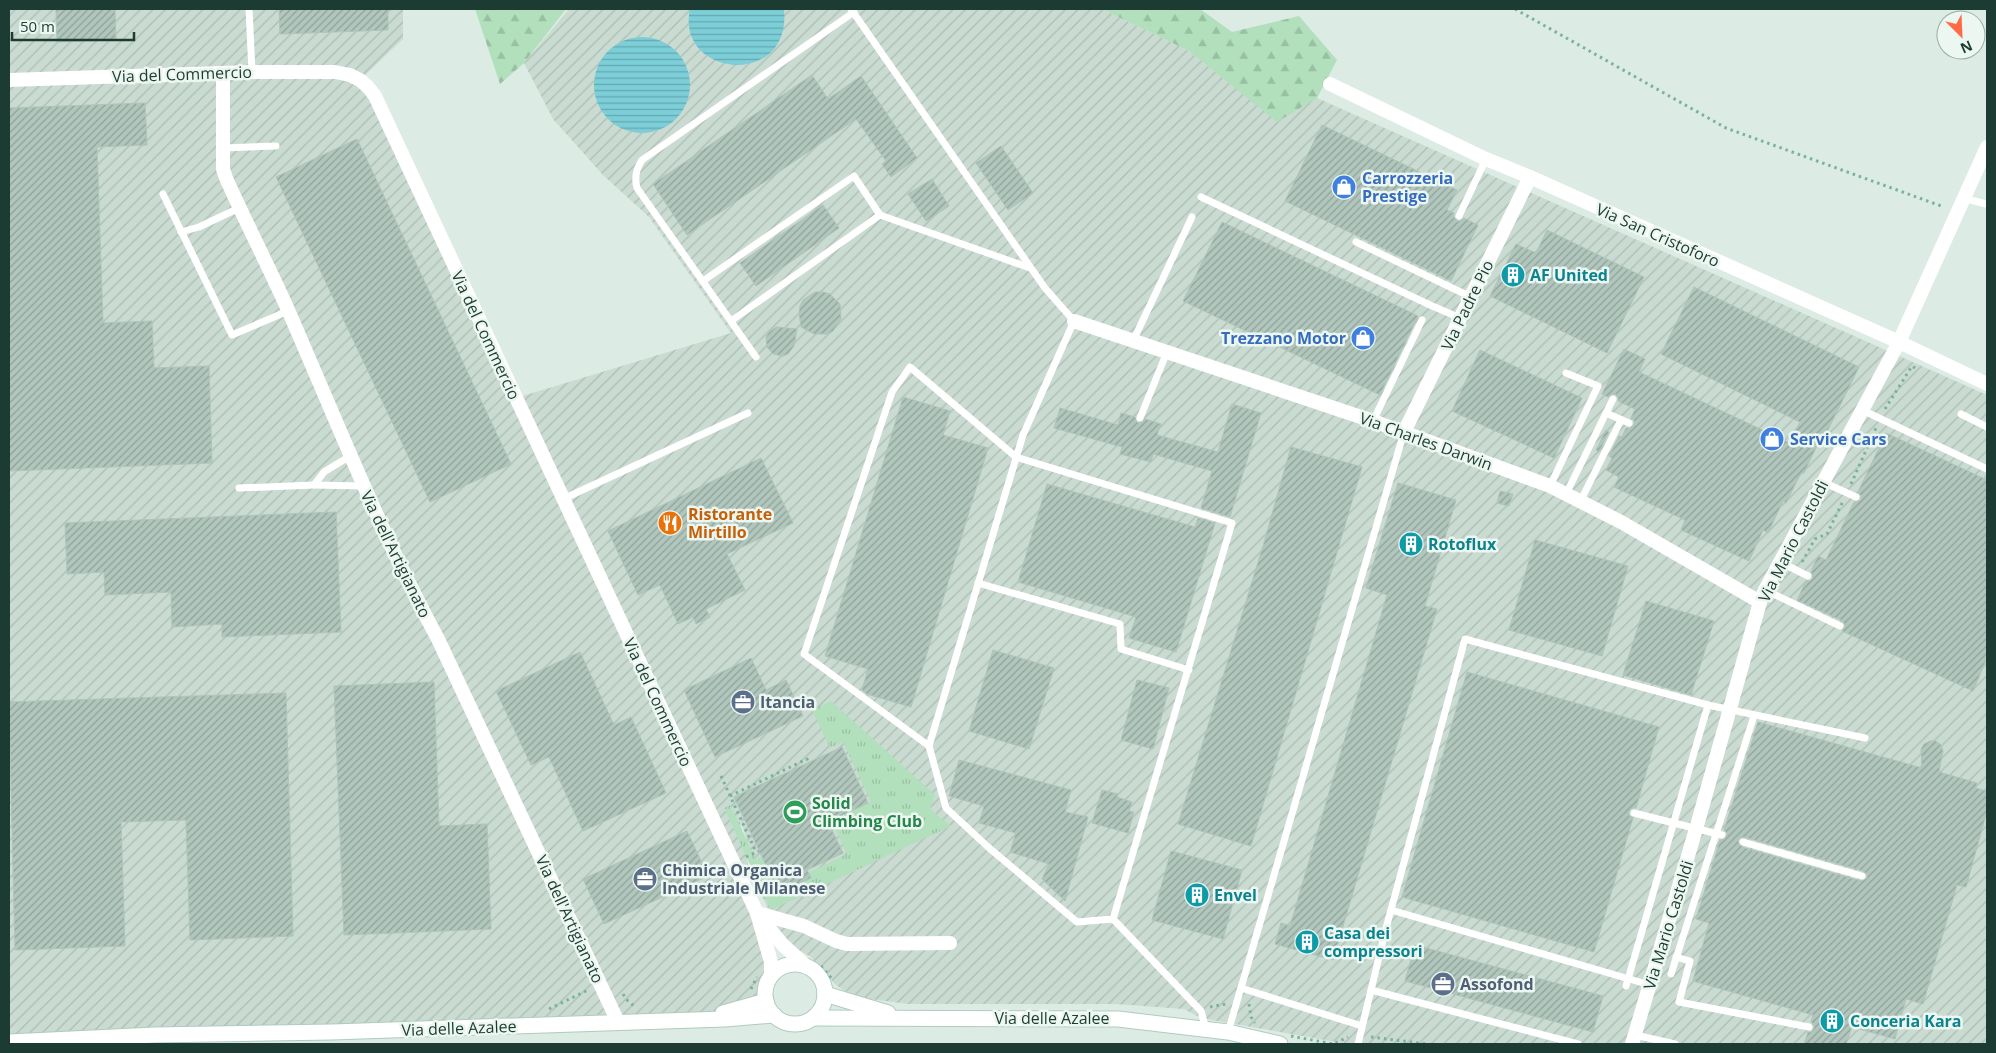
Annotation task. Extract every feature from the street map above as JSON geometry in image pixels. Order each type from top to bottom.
[{"type":"street","name":"Via del Commercio","points":[[9,80],[252,72],[335,72],[350,75],[368,87],[379,105],[757,913],[771,962],[764,976]]},
{"type":"street","name":"Via dell'Artigianato","points":[[223,73],[223,169],[239,208],[288,311],[350,456],[618,1022]]},
{"type":"street","name":"Via San Cristoforo","points":[[1330,84],[1486,159],[1899,342],[1987,384]]},
{"type":"street","name":"Via Mario Castoldi","points":[[1634,1040],[1762,596],[1899,342],[1987,147]]},
{"type":"street","name":"Via Padre Pio","points":[[1404,432],[1530,177]]},
{"type":"street","name":"Via Charles Darwin","points":[[1074,321],[1374,421],[1550,486],[1762,596]]},
{"type":"street","name":"Via del Commercio","points":[[757,913],[783,945],[811,965]]},
{"type":"street","points":[[757,913],[804,926],[847,944],[950,943]]},
{"type":"street","points":[[787,965],[811,965],[820,978],[825,994],[819,1011],[808,1021],[795,1024],[780,1020],[774,1015],[766,1001],[764,976],[787,965]]},
{"type":"street","name":"Via delle Azalee","points":[[825,994],[901,1017]]},
{"type":"street","name":"Via delle Azalee","points":[[700,1019],[766,1001]]},
{"type":"street","name":"Via delle Azalee","points":[[9,1039],[332,1032],[774,1015]]},
{"type":"street","name":"Via delle Azalee","points":[[813,1018],[1118,1019],[1284,1040]]},
{"type":"lane","points":[[249,9],[252,72]]},
{"type":"lane","points":[[756,357],[637,188],[635,181],[638,166],[642,160],[852,11],[1045,288],[1074,321],[1023,435],[929,746],[946,808],[988,847],[1077,922],[1113,919]]},
{"type":"lane","points":[[223,148],[276,146]]},
{"type":"lane","points":[[1459,216],[1486,159]]},
{"type":"lane","points":[[703,281],[854,176],[880,215],[1031,268]]},
{"type":"lane","points":[[162,194],[232,335],[288,311]]},
{"type":"lane","points":[[1201,197],[1460,318]]},
{"type":"lane","points":[[1964,198],[1986,204]]},
{"type":"lane","points":[[181,232],[199,227],[239,208]]},
{"type":"lane","points":[[731,321],[880,215]]},
{"type":"lane","points":[[1133,341],[1192,216]]},
{"type":"lane","points":[[1356,242],[1471,297]]},
{"type":"lane","points":[[1374,421],[1422,320]]},
{"type":"lane","points":[[1140,418],[1167,352]]},
{"type":"lane","points":[[929,746],[804,654],[892,392],[910,367],[1016,457],[1232,523],[1113,919]]},
{"type":"lane","points":[[1550,486],[1598,386],[1566,373]]},
{"type":"lane","points":[[1566,494],[1613,399]]},
{"type":"lane","points":[[1862,410],[1987,467]]},
{"type":"lane","points":[[563,499],[748,413]]},
{"type":"lane","points":[[1606,413],[1628,423]]},
{"type":"lane","points":[[1961,414],[1987,427]]},
{"type":"lane","points":[[1580,502],[1621,420]]},
{"type":"lane","points":[[1228,1032],[1404,432]]},
{"type":"lane","points":[[314,485],[324,472],[350,456]]},
{"type":"lane","points":[[1823,482],[1856,497]]},
{"type":"lane","points":[[239,488],[314,485],[364,486]]},
{"type":"lane","points":[[1780,562],[1808,576]]},
{"type":"lane","points":[[978,583],[1120,624],[1121,649],[1189,670]]},
{"type":"lane","points":[[1762,596],[1840,626]]},
{"type":"lane","points":[[1358,1044],[1391,910],[1465,640],[1708,705],[1865,738]]},
{"type":"lane","points":[[1627,982],[1708,705]]},
{"type":"lane","points":[[1671,974],[1719,834],[1754,716]]},
{"type":"lane","points":[[1431,763],[1440,765]]},
{"type":"lane","points":[[1634,813],[1719,834]]},
{"type":"lane","points":[[1743,842],[1862,876]]},
{"type":"lane","points":[[1391,910],[1627,982],[1650,985]]},
{"type":"lane","points":[[1113,919],[1199,1009],[1203,1016],[1203,1029]]},
{"type":"lane","points":[[1676,957],[1690,961],[1679,1002],[1809,1027]]},
{"type":"lane","points":[[1241,988],[1362,1026]]},
{"type":"lane","points":[[1371,990],[1578,1044]]},
{"type":"lane","points":[[1634,1040],[1674,1044]]},
{"type":"path","points":[[1515,9],[1726,128],[1957,212]]},
{"type":"path","points":[[1798,571],[1815,539],[1827,534],[1864,455],[1868,442],[1912,366],[1920,370]]},
{"type":"path","points":[[730,796],[807,759],[808,762]]},
{"type":"path","points":[[721,776],[758,852],[745,858]]},
{"type":"path","points":[[811,965],[822,966],[838,984]]},
{"type":"path","points":[[745,995],[764,976]]},
{"type":"path","points":[[544,1012],[600,984]]},
{"type":"path","points":[[619,986],[628,1002],[636,1006]]},
{"type":"path","points":[[1199,1009],[1248,1001],[1251,1017],[1260,1027]]},
{"type":"path","points":[[1284,1040],[1333,1044],[1352,1035],[1427,1044]]},
{"type":"shaded area","points":[[9,9],[403,9],[403,39],[360,80],[516,398],[731,333],[649,217],[603,175],[553,119],[524,63],[569,9],[1102,9],[1189,51],[1277,121],[1317,98],[1987,395],[1987,1044],[1348,1044],[1201,1018],[1184,1009],[1116,1004],[908,1004],[863,998],[843,990],[835,984],[811,957],[792,946],[781,935],[761,894],[738,809],[765,958],[765,994],[725,1019],[9,1043]]},
{"type":"green space","points":[[475,9],[566,9],[524,63],[500,84]]},
{"type":"green space","points":[[1102,9],[1200,9],[1232,32],[1299,16],[1337,60],[1317,98],[1277,122],[1189,51]]},
{"type":"green space","points":[[831,701],[935,795],[930,809],[951,826],[771,910],[724,808],[730,805],[756,860],[762,857],[808,873],[847,854],[831,820],[871,802],[843,742],[830,748],[812,710]]},
{"type":"water","points":[[690,9],[784,9],[782,35],[771,52],[754,62],[734,65],[715,60],[699,49],[690,32]]},
{"type":"water","points":[[642,37],[660,41],[676,51],[686,67],[690,85],[686,103],[676,119],[660,129],[642,133],[624,129],[608,119],[598,103],[594,85],[598,67],[608,51],[624,41]]},
{"type":"building","points":[[56,9],[115,9],[116,40],[57,42]]},
{"type":"building","points":[[279,9],[388,9],[388,30],[280,34]]},
{"type":"building","points":[[812,75],[828,99],[861,76],[917,158],[891,177],[882,164],[886,161],[856,119],[687,235],[653,184]]},
{"type":"building","points":[[145,103],[147,145],[97,147],[103,323],[152,321],[154,368],[209,366],[212,463],[9,471],[9,108]]},
{"type":"building","points":[[1322,125],[1457,190],[1447,210],[1454,213],[1456,221],[1464,218],[1478,225],[1451,281],[1285,201]]},
{"type":"building","points":[[357,139],[511,464],[430,502],[276,177]]},
{"type":"building","points":[[1001,146],[1033,193],[1008,210],[976,163]]},
{"type":"building","points":[[932,179],[949,206],[926,221],[908,194]]},
{"type":"building","points":[[823,205],[839,228],[756,286],[740,263]]},
{"type":"building","points":[[1222,222],[1418,316],[1380,395],[1183,301]]},
{"type":"building","points":[[1547,230],[1644,277],[1607,353],[1490,296],[1516,244],[1536,253]]},
{"type":"building","points":[[1694,287],[1859,367],[1826,434],[1823,433],[1804,473],[1801,473],[1786,503],[1783,501],[1768,533],[1763,530],[1749,561],[1681,530],[1685,520],[1614,487],[1619,477],[1606,470],[1612,458],[1609,456],[1619,436],[1622,437],[1626,428],[1634,425],[1634,420],[1631,418],[1635,409],[1618,401],[1618,396],[1615,394],[1608,397],[1602,394],[1624,349],[1645,359],[1639,372],[1790,443],[1800,422],[1661,354]]},
{"type":"building","points":[[815,292],[830,294],[840,304],[841,319],[833,331],[827,334],[814,334],[801,327],[800,306],[803,300]]},
{"type":"building","points":[[776,327],[797,329],[794,346],[788,354],[783,356],[773,354],[767,347],[766,337]]},
{"type":"building","points":[[1480,350],[1582,398],[1554,458],[1452,411]]},
{"type":"building","points":[[903,397],[950,411],[943,435],[988,448],[911,707],[867,694],[862,690],[868,669],[825,656]]},
{"type":"building","points":[[1232,404],[1261,413],[1230,517],[1201,508],[1212,471],[1153,454],[1151,462],[1120,454],[1122,447],[1054,428],[1060,408],[1118,425],[1121,413],[1135,417],[1138,423],[1143,422],[1145,419],[1161,424],[1157,435],[1218,452]]},
{"type":"building","points":[[1606,430],[1609,432],[1599,452],[1596,450]]},
{"type":"building","points":[[1886,433],[1987,480],[1987,658],[1973,691],[1842,631],[1845,626],[1843,621],[1797,600],[1806,581],[1810,581],[1813,578],[1811,571],[1818,556],[1826,560],[1854,502],[1861,500],[1858,492]]},
{"type":"building","points":[[1291,447],[1362,467],[1251,846],[1178,824],[1263,546]]},
{"type":"building","points":[[761,458],[793,523],[727,554],[745,590],[706,609],[710,617],[696,624],[693,617],[678,624],[660,585],[638,595],[608,531]]},
{"type":"building","points":[[1398,483],[1456,500],[1425,606],[1437,609],[1333,960],[1275,944],[1281,923],[1290,926],[1387,595],[1366,588]]},
{"type":"building","points":[[1047,484],[1195,527],[1198,518],[1215,523],[1176,652],[1129,638],[1136,617],[1018,582]]},
{"type":"building","points":[[1500,491],[1513,494],[1509,506],[1497,503]]},
{"type":"building","points":[[336,512],[341,632],[222,637],[222,624],[172,627],[171,592],[105,595],[104,572],[67,574],[65,523]]},
{"type":"building","points":[[1535,540],[1628,566],[1602,656],[1509,630]]},
{"type":"building","points":[[1646,601],[1714,621],[1691,695],[1623,675]]},
{"type":"building","points":[[993,650],[1054,668],[1029,749],[969,731]]},
{"type":"building","points":[[580,652],[614,725],[631,717],[666,793],[583,831],[549,757],[531,765],[496,691]]},
{"type":"building","name":"Itancia","points":[[751,658],[766,690],[786,680],[803,716],[715,757],[684,690]]},
{"type":"building","points":[[1467,672],[1659,727],[1636,808],[1632,808],[1629,811],[1629,815],[1633,818],[1594,952],[1402,897]]},
{"type":"building","points":[[1137,680],[1169,688],[1153,749],[1121,740]]},
{"type":"building","points":[[434,682],[439,826],[487,824],[491,929],[344,935],[334,686]]},
{"type":"building","points":[[286,693],[293,936],[190,940],[186,820],[121,822],[125,946],[15,950],[9,702]]},
{"type":"building","points":[[1758,722],[1922,768],[1921,749],[1924,744],[1936,741],[1941,745],[1943,751],[1939,772],[1977,783],[1975,788],[1987,791],[1987,811],[1966,887],[1957,885],[1923,1004],[1906,999],[1895,1039],[1852,1027],[1846,1044],[1804,1044],[1808,1032],[1811,1032],[1814,1028],[1811,1022],[1813,1015],[1693,981],[1709,923],[1696,919],[1720,840],[1724,840],[1727,837],[1727,833],[1724,830]],"holes":[[[1744,837],[1863,871],[1867,874],[1867,878],[1861,881],[1742,847],[1738,841]]]},
{"type":"building","name":"Solid Climbing Club","points":[[842,747],[868,803],[828,822],[843,853],[807,870],[811,878],[779,893],[734,797]]},
{"type":"building","points":[[959,760],[1071,790],[1065,812],[1088,817],[1065,901],[1042,879],[1049,864],[1010,852],[1016,833],[979,823],[984,806],[949,796]]},
{"type":"building","points":[[1102,790],[1118,794],[1117,797],[1132,802],[1129,811],[1134,812],[1128,833],[1092,823]]},
{"type":"building","points":[[687,831],[708,876],[604,924],[583,879]]},
{"type":"building","name":"Envel","points":[[1171,851],[1242,870],[1223,939],[1152,920]]},
{"type":"building","points":[[1415,945],[1603,996],[1593,1032],[1405,981]]},
{"type":"place","name":"Carrozzeria Prestige","points":[[1344,187]]},
{"type":"place","name":"AF United","points":[[1513,275]]},
{"type":"place","name":"Trezzano Motor","points":[[1363,338]]},
{"type":"place","name":"Service Cars","points":[[1772,439]]},
{"type":"place","name":"Ristorante Mirtillo","points":[[670,523]]},
{"type":"place","name":"Rotoflux","points":[[1411,544]]},
{"type":"place","name":"Itancia","points":[[743,702]]},
{"type":"place","name":"Solid Climbing Club","points":[[795,812]]},
{"type":"place","name":"Chimica Organica Industriale Milanese","points":[[645,879]]},
{"type":"place","name":"Envel","points":[[1197,895]]},
{"type":"place","name":"Casa dei compressori","points":[[1307,942]]},
{"type":"place","name":"Assofond","points":[[1443,984]]},
{"type":"place","name":"Conceria Kara","points":[[1832,1021]]}]
